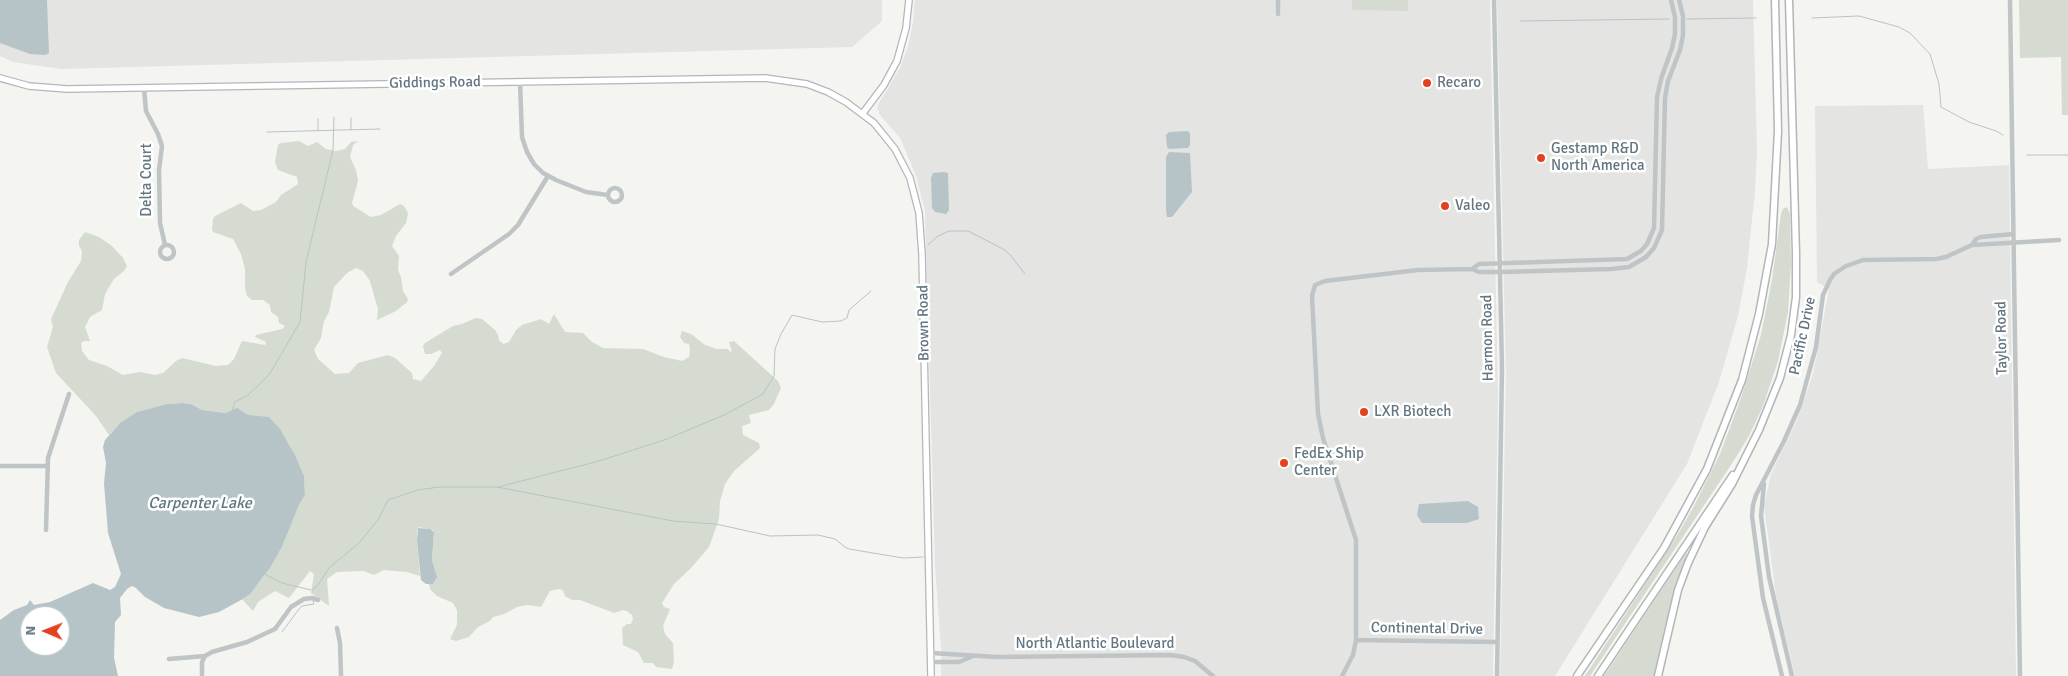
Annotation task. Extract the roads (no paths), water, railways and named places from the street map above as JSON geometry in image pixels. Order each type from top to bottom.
[{"type":"highway","points":[[1577,676],[1664,548],[1707,469],[1742,380],[1759,314],[1772,244],[1778,131],[1775,0]]},
{"type":"highway","points":[[1658,676],[1678,590],[1688,563],[1705,527],[1732,484],[1759,430],[1780,378],[1791,335],[1796,297],[1796,233],[1789,0]]},
{"type":"highway","points":[[1598,676],[1741,464]]},
{"type":"main road","points":[[862,113],[884,85],[896,61],[906,28],[909,0]]},
{"type":"main road","name":"Giddings Road","points":[[0,78],[25,86],[46,88],[780,79],[803,83],[823,90],[842,99],[862,113]]},
{"type":"main road","name":"Brown Road","points":[[862,113],[884,134],[901,159],[914,190],[919,213],[922,254],[931,676]]},
{"type":"street","points":[[1278,0],[1278,14]]},
{"type":"street","name":"Harmon Road","points":[[1494,0],[1502,368],[1497,676]]},
{"type":"street","points":[[1472,269],[1479,264],[1627,259],[1641,251],[1648,244],[1654,228],[1657,98],[1660,79],[1672,48],[1675,34],[1675,17],[1671,0]]},
{"type":"street","points":[[1342,676],[1354,655],[1356,640],[1356,540],[1323,438],[1318,414],[1312,296],[1315,286],[1320,283],[1343,278],[1418,270],[1472,269],[1480,272],[1500,272],[1629,267],[1646,257],[1654,248],[1662,230],[1665,98],[1668,81],[1680,50],[1683,34],[1683,16],[1679,0]]},
{"type":"street","name":"Taylor Road","points":[[2010,0],[2020,676]]},
{"type":"street","points":[[520,82],[521,130],[524,144],[534,164],[548,176],[580,190],[608,194]]},
{"type":"street","name":"Delta Court","points":[[144,88],[146,111],[161,142],[160,223],[165,245]]},
{"type":"street","points":[[451,274],[514,230],[548,176]]},
{"type":"street","name":"Pacific Drive","points":[[1972,245],[1976,239],[1981,237],[2013,234]]},
{"type":"street","name":"Pacific Drive","points":[[1782,676],[1767,615],[1752,516],[1756,495],[1800,405],[1816,347],[1823,295],[1834,274],[1854,262],[1863,260],[1936,259],[1946,257],[1972,245],[2059,240]]},
{"type":"street","points":[[46,530],[47,466],[69,394]]},
{"type":"street","points":[[0,466],[47,466]]},
{"type":"street","name":"Pacific Drive","points":[[1764,480],[1761,516],[1769,577],[1792,676]]},
{"type":"street","points":[[169,659],[205,656],[260,638],[275,629],[291,607],[304,599],[312,598],[318,600]]},
{"type":"street","points":[[1767,615],[1776,613]]},
{"type":"street","points":[[337,628],[340,643],[340,676]]},
{"type":"street","name":"Continental Drive","points":[[1356,640],[1498,642]]},
{"type":"street","name":"North Atlantic Boulevard","points":[[931,653],[958,653],[971,657],[1170,655],[1195,661],[1213,676]]},
{"type":"street","points":[[202,676],[202,662],[205,656]]},
{"type":"street","name":"North Atlantic Boulevard","points":[[931,662],[959,662],[971,657]]},
{"type":"water","points":[[0,0],[47,0],[49,53],[45,55],[30,54],[0,43]]},
{"type":"water","points":[[1188,131],[1190,133],[1190,145],[1188,148],[1169,149],[1167,147],[1166,135],[1169,132]]},
{"type":"water","points":[[1169,152],[1190,153],[1192,192],[1172,217],[1167,217],[1166,211],[1166,157]]},
{"type":"water","points":[[933,173],[948,173],[949,210],[946,214],[935,212],[932,208],[931,178]]},
{"type":"water","name":"Carpenter Lake","points":[[183,403],[191,404],[202,410],[226,413],[237,408],[248,415],[269,417],[280,429],[294,453],[304,476],[305,495],[282,547],[270,568],[250,594],[219,612],[199,617],[164,608],[145,597],[132,586],[127,589],[120,598],[121,615],[115,622],[114,658],[118,676],[0,676],[0,620],[20,608],[20,656],[70,656],[70,606],[24,606],[30,600],[34,605],[50,602],[93,583],[110,590],[115,587],[121,574],[108,533],[104,483],[106,463],[103,447],[105,440],[121,422],[137,412],[167,404]]},
{"type":"water","points":[[1468,501],[1478,507],[1479,519],[1467,523],[1422,523],[1417,515],[1419,504]]},
{"type":"water","points":[[418,528],[430,529],[434,532],[432,560],[437,577],[433,584],[426,584],[421,580],[417,541]]},
{"type":"waterway","points":[[1812,18],[1859,16],[1899,27],[1910,33],[1930,54],[1939,84],[1941,107],[1969,122],[2003,135]]},
{"type":"waterway","points":[[1687,19],[1756,18]]},
{"type":"waterway","points":[[1520,21],[1669,19]]},
{"type":"waterway","points":[[232,411],[235,402],[248,395],[269,375],[300,322],[306,262],[333,150],[334,117]]},
{"type":"waterway","points":[[351,118],[351,130]]},
{"type":"waterway","points":[[318,119],[318,130]]},
{"type":"waterway","points":[[267,132],[380,129]]},
{"type":"waterway","points":[[2027,155],[2068,155]]},
{"type":"waterway","points":[[928,245],[938,236],[949,231],[968,231],[1005,250],[1025,274]]},
{"type":"waterway","points":[[498,487],[599,461],[667,439],[724,415],[763,394],[774,376],[775,349],[792,315],[822,322],[841,321],[847,318],[849,310],[871,291]]},
{"type":"waterway","points":[[312,591],[329,568],[358,544],[378,520],[388,500],[418,490],[439,487],[497,487],[673,521],[716,524],[770,536],[818,535],[835,539],[849,549],[903,558],[923,557]]},
{"type":"waterway","points":[[265,574],[282,583],[311,590]]},
{"type":"waterway","points":[[282,632],[299,609],[302,606],[314,604],[313,601]]},
{"type":"place","name":"Recaro","points":[[1427,83]]},
{"type":"place","name":"Gestamp R&D North America","points":[[1541,158]]},
{"type":"place","name":"Valeo","points":[[1445,206]]},
{"type":"place","name":"LXR Biotech","points":[[1364,412]]},
{"type":"place","name":"FedEx Ship Center","points":[[1284,463]]}]
